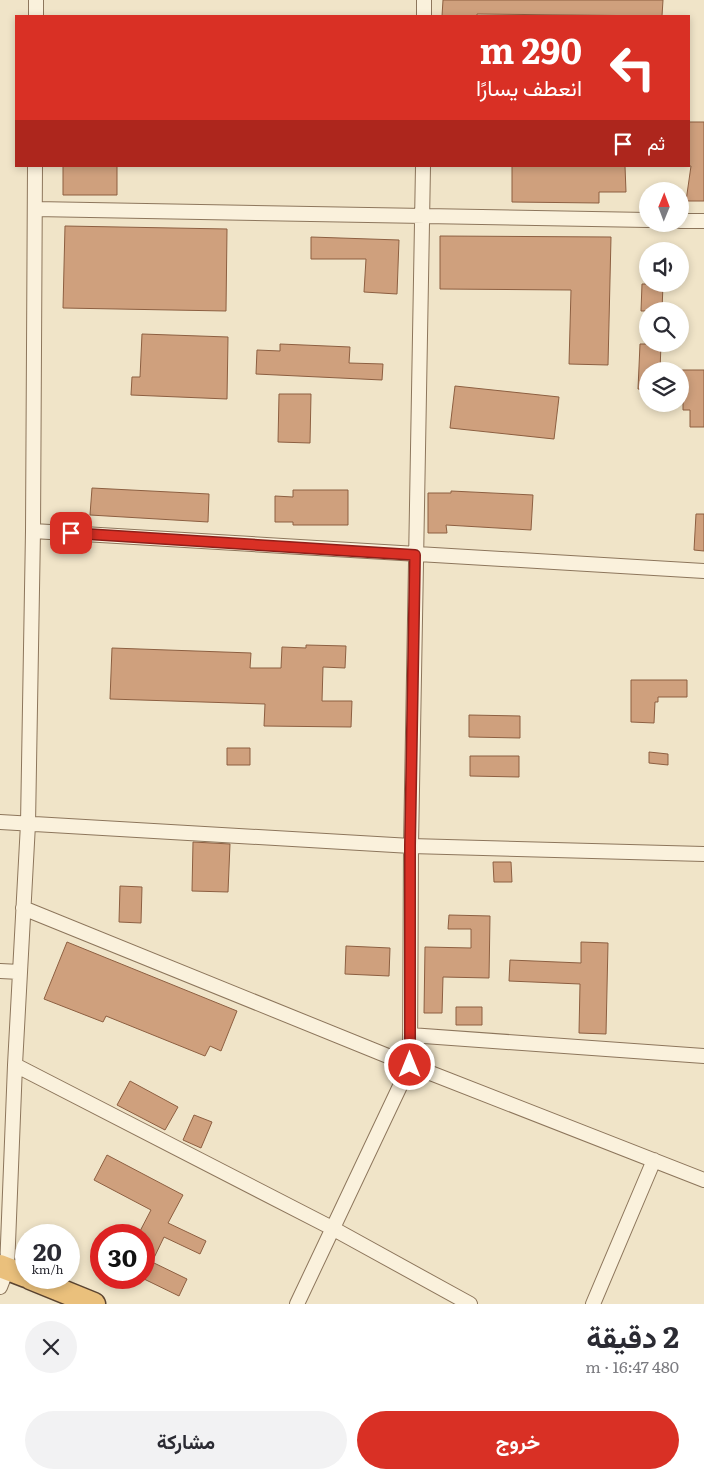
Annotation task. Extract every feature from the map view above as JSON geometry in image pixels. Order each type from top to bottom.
[{"type":"highway","points":[[57,1289],[94,1304]]},
{"type":"street","points":[[36,0],[36,15]]},
{"type":"street","points":[[424,0],[424,15]]},
{"type":"street","points":[[8,1274],[15,1065],[28,824],[33,531],[35,167]]},
{"type":"street","points":[[297,1304],[410,1065],[410,846],[423,167]]},
{"type":"street","points":[[35,210],[639,220]]},
{"type":"street","points":[[689,220],[704,221]]},
{"type":"street","points":[[33,531],[704,571]]},
{"type":"street","points":[[0,822],[410,846],[704,854]]},
{"type":"street","points":[[23,908],[410,1065],[704,1180]]},
{"type":"street","points":[[0,971],[20,972]]},
{"type":"street","points":[[410,1035],[704,1056]]},
{"type":"street","points":[[15,1065],[332,1228],[470,1304]]},
{"type":"street","points":[[593,1304],[654,1160]]},
{"type":"building","points":[[443,0],[663,0],[662,15],[442,15]]},
{"type":"building","points":[[690,122],[704,122],[704,201],[689,201],[691,166]]},
{"type":"building","points":[[63,167],[117,167],[117,195],[63,195]]},
{"type":"building","points":[[512,167],[625,167],[626,192],[599,192],[599,203],[512,202]]},
{"type":"building","points":[[65,226],[227,229],[226,311],[63,308]]},
{"type":"building","points":[[440,236],[611,237],[608,365],[569,364],[571,290],[440,289]]},
{"type":"building","points":[[311,237],[399,240],[397,294],[364,292],[366,259],[311,259]]},
{"type":"building","points":[[642,292],[663,292],[662,302],[641,302]]},
{"type":"building","points":[[142,334],[228,337],[227,399],[131,395],[132,377],[140,377]]},
{"type":"building","points":[[280,344],[350,347],[349,363],[383,364],[382,380],[256,374],[257,350],[280,351]]},
{"type":"building","points":[[640,352],[661,352],[660,362],[639,362]]},
{"type":"building","points":[[689,370],[704,370],[704,427],[690,427]]},
{"type":"building","points":[[455,386],[559,397],[554,439],[450,428]]},
{"type":"building","points":[[279,394],[311,394],[310,443],[278,442]]},
{"type":"building","points":[[92,488],[209,494],[208,522],[90,515]]},
{"type":"building","points":[[293,490],[348,490],[348,525],[293,525],[293,522],[275,522],[275,496],[293,497]]},
{"type":"building","points":[[451,491],[533,495],[531,530],[446,525],[447,533],[428,533],[428,493],[451,493]]},
{"type":"building","points":[[696,514],[704,514],[704,551],[694,550]]},
{"type":"building","points":[[306,645],[346,646],[345,668],[323,667],[322,701],[352,701],[351,727],[264,726],[265,704],[110,699],[112,648],[251,653],[250,668],[281,668],[282,647],[306,648]]},
{"type":"building","points":[[631,680],[687,680],[687,697],[658,697],[658,702],[655,702],[654,723],[631,722]]},
{"type":"building","points":[[469,715],[520,716],[520,738],[469,737]]},
{"type":"building","points":[[227,748],[250,748],[250,765],[227,765]]},
{"type":"building","points":[[649,752],[668,754],[668,765],[649,763]]},
{"type":"building","points":[[470,756],[519,756],[519,777],[470,776]]},
{"type":"building","points":[[193,842],[230,844],[228,892],[192,891]]},
{"type":"building","points":[[493,862],[511,862],[512,882],[494,882]]},
{"type":"building","points":[[120,886],[142,887],[141,923],[119,922]]},
{"type":"building","points":[[449,915],[490,916],[489,978],[443,977],[442,1013],[424,1013],[425,947],[471,948],[471,929],[448,929]]},
{"type":"building","points":[[67,942],[237,1011],[221,1051],[210,1046],[205,1056],[106,1016],[103,1022],[44,999]]},
{"type":"building","points":[[581,942],[608,943],[606,1034],[579,1033],[580,984],[509,981],[510,960],[581,963]]},
{"type":"building","points":[[346,946],[390,948],[389,976],[345,974]]},
{"type":"building","points":[[456,1007],[482,1007],[482,1025],[456,1025]]},
{"type":"building","points":[[130,1081],[178,1107],[165,1130],[117,1105]]},
{"type":"building","points":[[194,1115],[212,1122],[201,1148],[183,1140]]},
{"type":"building","points":[[107,1155],[183,1195],[168,1223],[206,1241],[200,1254],[164,1237],[155,1256],[155,1224],[144,1224],[151,1210],[94,1180]]},
{"type":"building","points":[[155,1263],[187,1279],[179,1296],[155,1284]]},
{"type":"route","points":[[71,533],[415,555],[410,846],[410,1065]]}]
